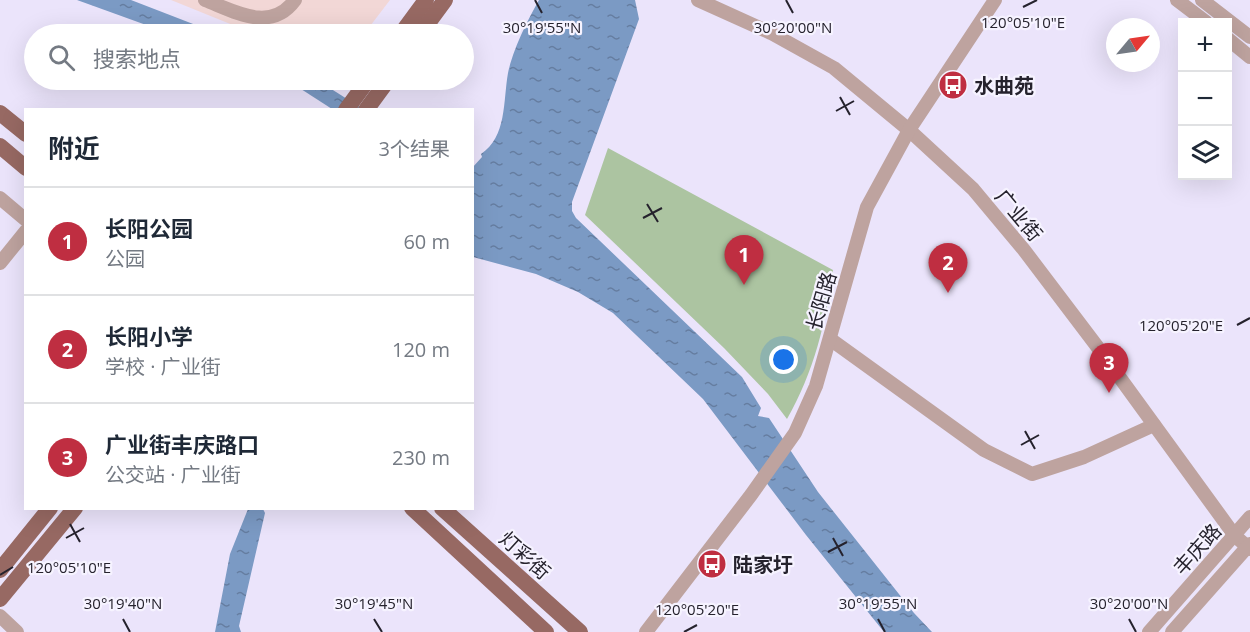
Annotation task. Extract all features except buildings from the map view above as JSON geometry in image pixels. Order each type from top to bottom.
[{"type":"main road","points":[[408,24],[426,0]]},
{"type":"main road","points":[[427,24],[445,0]]},
{"type":"main road","points":[[355,107],[363,90]]},
{"type":"main road","points":[[355,107],[375,90]]},
{"type":"main road","points":[[0,113],[24,132]]},
{"type":"main road","points":[[0,146],[24,166]]},
{"type":"main road","points":[[0,570],[48,510]]},
{"type":"main road","points":[[0,599],[73,510]]},
{"type":"main road","points":[[414,510],[546,632]]},
{"type":"main road","name":"灯彩街","points":[[444,510],[580,632]]},
{"type":"street","points":[[205,0],[257,20],[275,17],[289,9],[295,0]]},
{"type":"street","name":"广业街","points":[[698,0],[771,33],[834,68],[909,130],[973,189],[1017,242],[1235,536],[1249,547]]},
{"type":"street","name":"长阳路","points":[[646,632],[751,495],[795,433],[816,386],[867,207],[909,130],[995,0]]},
{"type":"street","points":[[1177,0],[1201,18]]},
{"type":"street","points":[[1202,0],[1250,37]]},
{"type":"street","points":[[1232,43],[1250,57]]},
{"type":"street","points":[[0,198],[24,218]]},
{"type":"street","points":[[0,263],[24,233]]},
{"type":"street","points":[[830,339],[984,450],[1032,474],[1084,457],[1154,425]]},
{"type":"street","name":"丰庆路","points":[[1149,632],[1250,517]]},
{"type":"street","points":[[1235,536],[1250,533]]},
{"type":"street","name":"丰庆路","points":[[1172,632],[1249,547]]},
{"type":"street","points":[[0,616],[17,632]]},
{"type":"shaded area","points":[[171,0],[390,0],[372,24],[230,24]]},
{"type":"green space","points":[[608,148],[833,270],[818,346],[805,383],[787,419],[768,394],[724,348],[585,215]]},
{"type":"water","points":[[77,0],[131,0],[193,24],[143,24]]},
{"type":"water","points":[[539,0],[635,0],[639,19],[572,202],[572,211],[576,218],[742,377],[761,408],[758,416],[769,418],[818,492],[914,613],[932,632],[884,632],[806,535],[703,399],[613,313],[578,292],[536,274],[474,257],[474,166],[500,128],[510,64]]},
{"type":"water","points":[[303,90],[333,90],[361,108],[330,108]]},
{"type":"water","points":[[248,510],[264,510],[265,513],[239,626],[241,632],[215,632],[230,554]]},
{"type":"place","name":"水曲苑","points":[[953,85]]},
{"type":"place","name":"长阳公园","points":[[744,285]]},
{"type":"place","name":"长阳小学","points":[[948,293]]},
{"type":"place","name":"广业街丰庆路口","points":[[1109,393]]},
{"type":"place","name":"陆家圩","points":[[712,564]]}]
